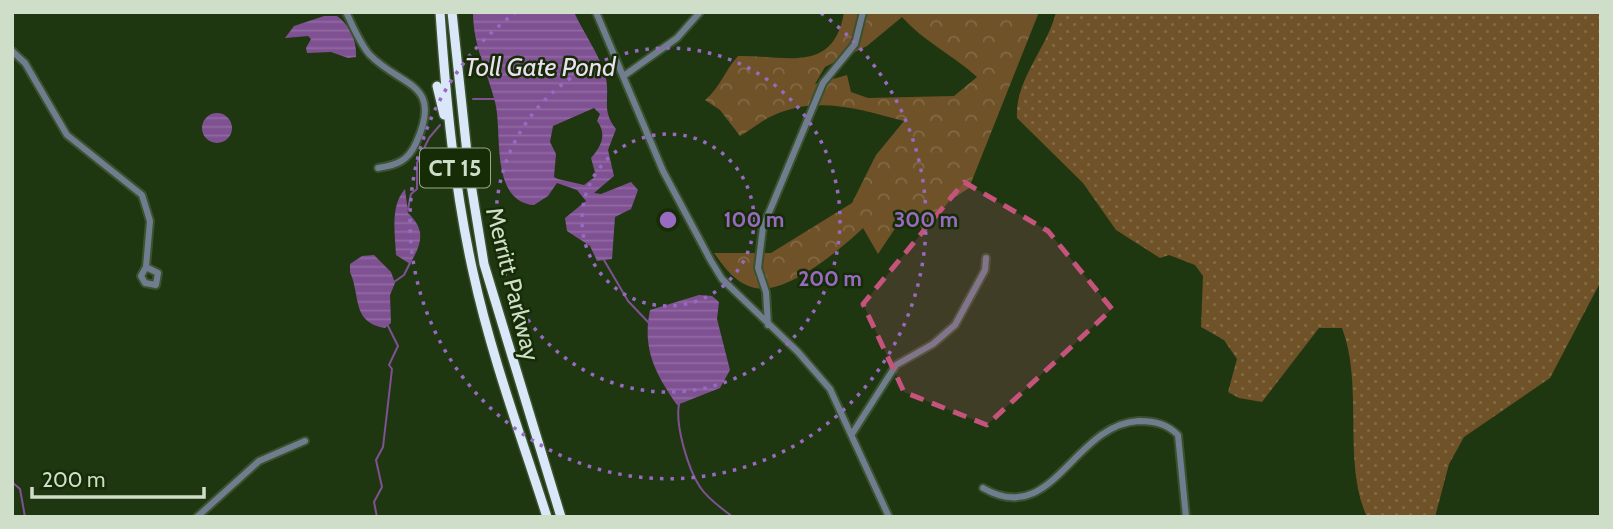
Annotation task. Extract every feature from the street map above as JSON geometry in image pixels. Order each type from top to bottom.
[{"type":"highway","name":"Merritt Parkway","points":[[440,12],[453,147],[477,290],[547,517]]},
{"type":"highway","name":"Merritt Parkway","points":[[452,12],[469,172],[484,264],[561,517]]},
{"type":"highway","points":[[437,86],[453,147]]},
{"type":"street","points":[[346,12],[370,55],[415,87],[423,99],[425,115],[412,153],[393,166],[378,168]]},
{"type":"street","points":[[596,12],[625,75],[658,159],[711,261],[722,279],[815,369],[830,390],[889,517]]},
{"type":"street","points":[[625,75],[677,38],[700,12]]},
{"type":"street","points":[[768,325],[765,292],[758,268],[763,227],[823,83],[855,44],[863,12]]},
{"type":"street","points":[[12,51],[25,63],[67,135],[142,195],[150,221],[146,267]]},
{"type":"street","points":[[852,434],[896,365],[941,338],[955,325],[985,270],[986,258]]},
{"type":"street","points":[[1049,493],[1098,439],[1130,422],[1151,421],[1170,427],[1178,435],[1186,517]]},
{"type":"street","points":[[197,517],[259,461],[305,441]]},
{"type":"street","points":[[983,488],[1002,502],[1015,506]]},
{"type":"highlighted area","points":[[964,182],[1048,231],[1112,309],[987,425],[904,392],[863,304]]},
{"type":"green space","points":[[844,12],[1039,12],[969,188],[949,201],[923,234],[917,215],[896,227],[878,254],[863,228],[828,258],[797,278],[768,288],[748,286],[731,274],[714,253],[771,253],[852,203],[876,155],[904,121],[838,106],[805,106],[772,116],[740,136],[720,110],[705,100],[738,56],[805,57],[830,45],[839,32]],"holes":[[[902,17],[977,77],[954,96],[868,98],[851,92],[847,75],[815,84],[825,67],[867,46]]]},
{"type":"green space","points":[[1056,12],[1601,12],[1601,281],[1550,378],[1464,437],[1449,464],[1435,517],[1367,517],[1356,473],[1352,374],[1342,328],[1319,328],[1262,402],[1239,398],[1228,392],[1237,359],[1224,340],[1201,327],[1203,276],[1195,265],[1169,255],[1160,258],[1116,230],[1083,183],[1017,118],[1021,90]]},
{"type":"water","name":"Toll Gate Pond","points":[[473,12],[574,12],[604,70],[607,110],[616,129],[608,150],[614,176],[594,193],[601,194],[631,182],[638,190],[631,209],[615,217],[612,259],[597,261],[590,246],[567,231],[565,218],[586,201],[577,190],[557,183],[548,196],[534,205],[520,201],[510,191],[501,163],[495,102],[478,47]],"holes":[[[594,108],[600,114],[597,121],[602,131],[602,141],[591,158],[596,176],[584,185],[554,177],[556,154],[550,142],[553,126]]]},
{"type":"water","points":[[324,16],[337,16],[346,24],[354,39],[356,57],[348,58],[331,52],[307,53],[306,48],[311,39],[308,36],[285,38],[294,26]]},
{"type":"water","points":[[217,113],[228,117],[232,128],[228,139],[217,143],[206,139],[202,128],[206,117]]},
{"type":"water","points":[[405,189],[408,213],[420,231],[417,250],[410,264],[396,255],[394,229],[397,203]]},
{"type":"water","points":[[374,255],[391,272],[395,283],[390,295],[391,323],[385,328],[374,325],[362,314],[350,272],[350,264],[362,256]]},
{"type":"water","points":[[699,295],[712,296],[719,302],[717,319],[730,370],[720,388],[677,405],[652,360],[648,337],[650,310]]},
{"type":"waterway","points":[[473,99],[496,99]]},
{"type":"waterway","points":[[408,209],[411,194],[417,189],[417,163],[429,138],[440,125]]},
{"type":"waterway","points":[[604,260],[628,301],[649,323]]},
{"type":"waterway","points":[[394,282],[404,275],[410,263]]},
{"type":"waterway","points":[[377,517],[374,502],[382,487],[376,460],[383,447],[392,369],[389,365],[398,346],[387,324]]},
{"type":"waterway","points":[[679,404],[681,435],[695,479],[707,495],[733,517]]},
{"type":"waterway","points":[[12,482],[20,489],[25,517]]}]
